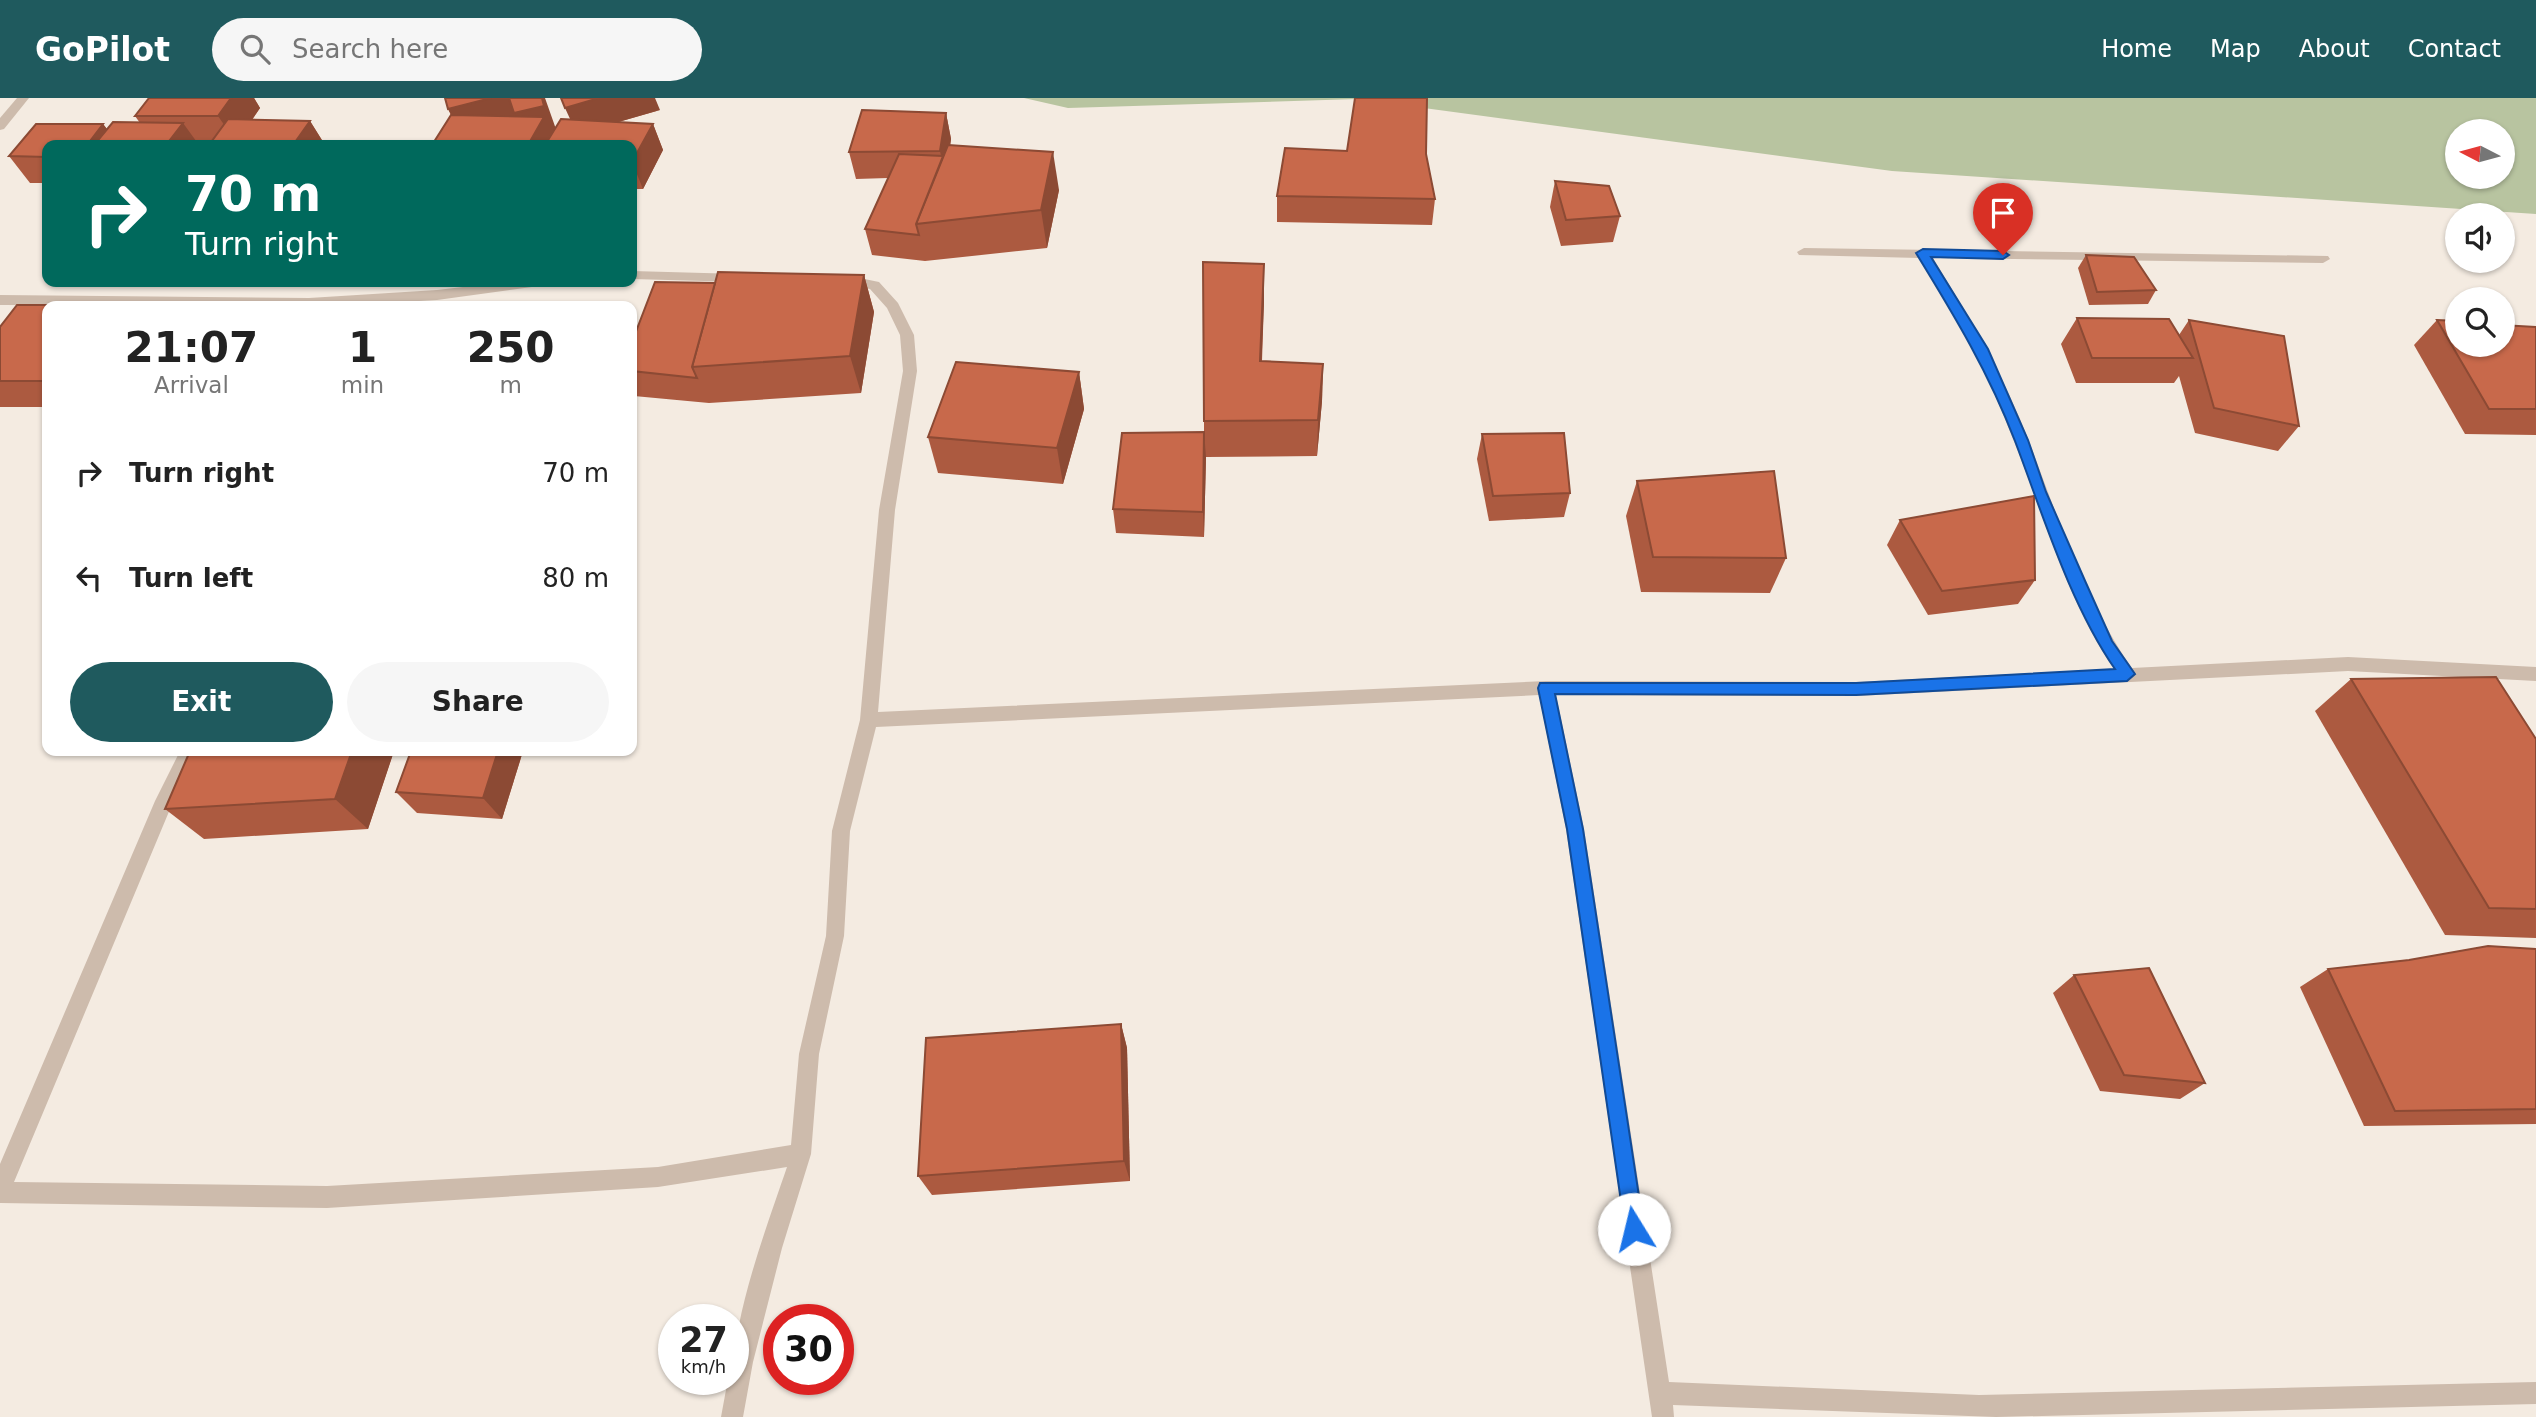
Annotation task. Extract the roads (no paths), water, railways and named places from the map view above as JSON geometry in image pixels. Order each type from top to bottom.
[{"type":"street","points":[[0,127],[23,98]]},
{"type":"street","points":[[1804,252],[2323,259]]},
{"type":"street","points":[[1923,253],[1981,349],[2021,440],[2039,492],[2078,583],[2106,644],[2127,674]]},
{"type":"street","points":[[637,275],[750,278]]},
{"type":"street","points":[[733,1417],[742,1362],[771,1248],[802,1154],[809,1054],[835,936],[841,831],[869,720],[887,510],[910,371],[907,335],[893,306],[874,285],[856,280],[828,278]]},
{"type":"street","points":[[388,301],[499,287]]},
{"type":"street","points":[[0,300],[103,301]]},
{"type":"street","points":[[869,720],[1546,688],[1856,689],[2348,664],[2536,674]]},
{"type":"street","points":[[1546,688],[1575,829],[1664,1417]]},
{"type":"street","points":[[187,756],[164,801],[0,1191],[327,1197],[658,1177],[802,1154]]},
{"type":"street","points":[[1660,1393],[1979,1406],[2536,1393]]}]
